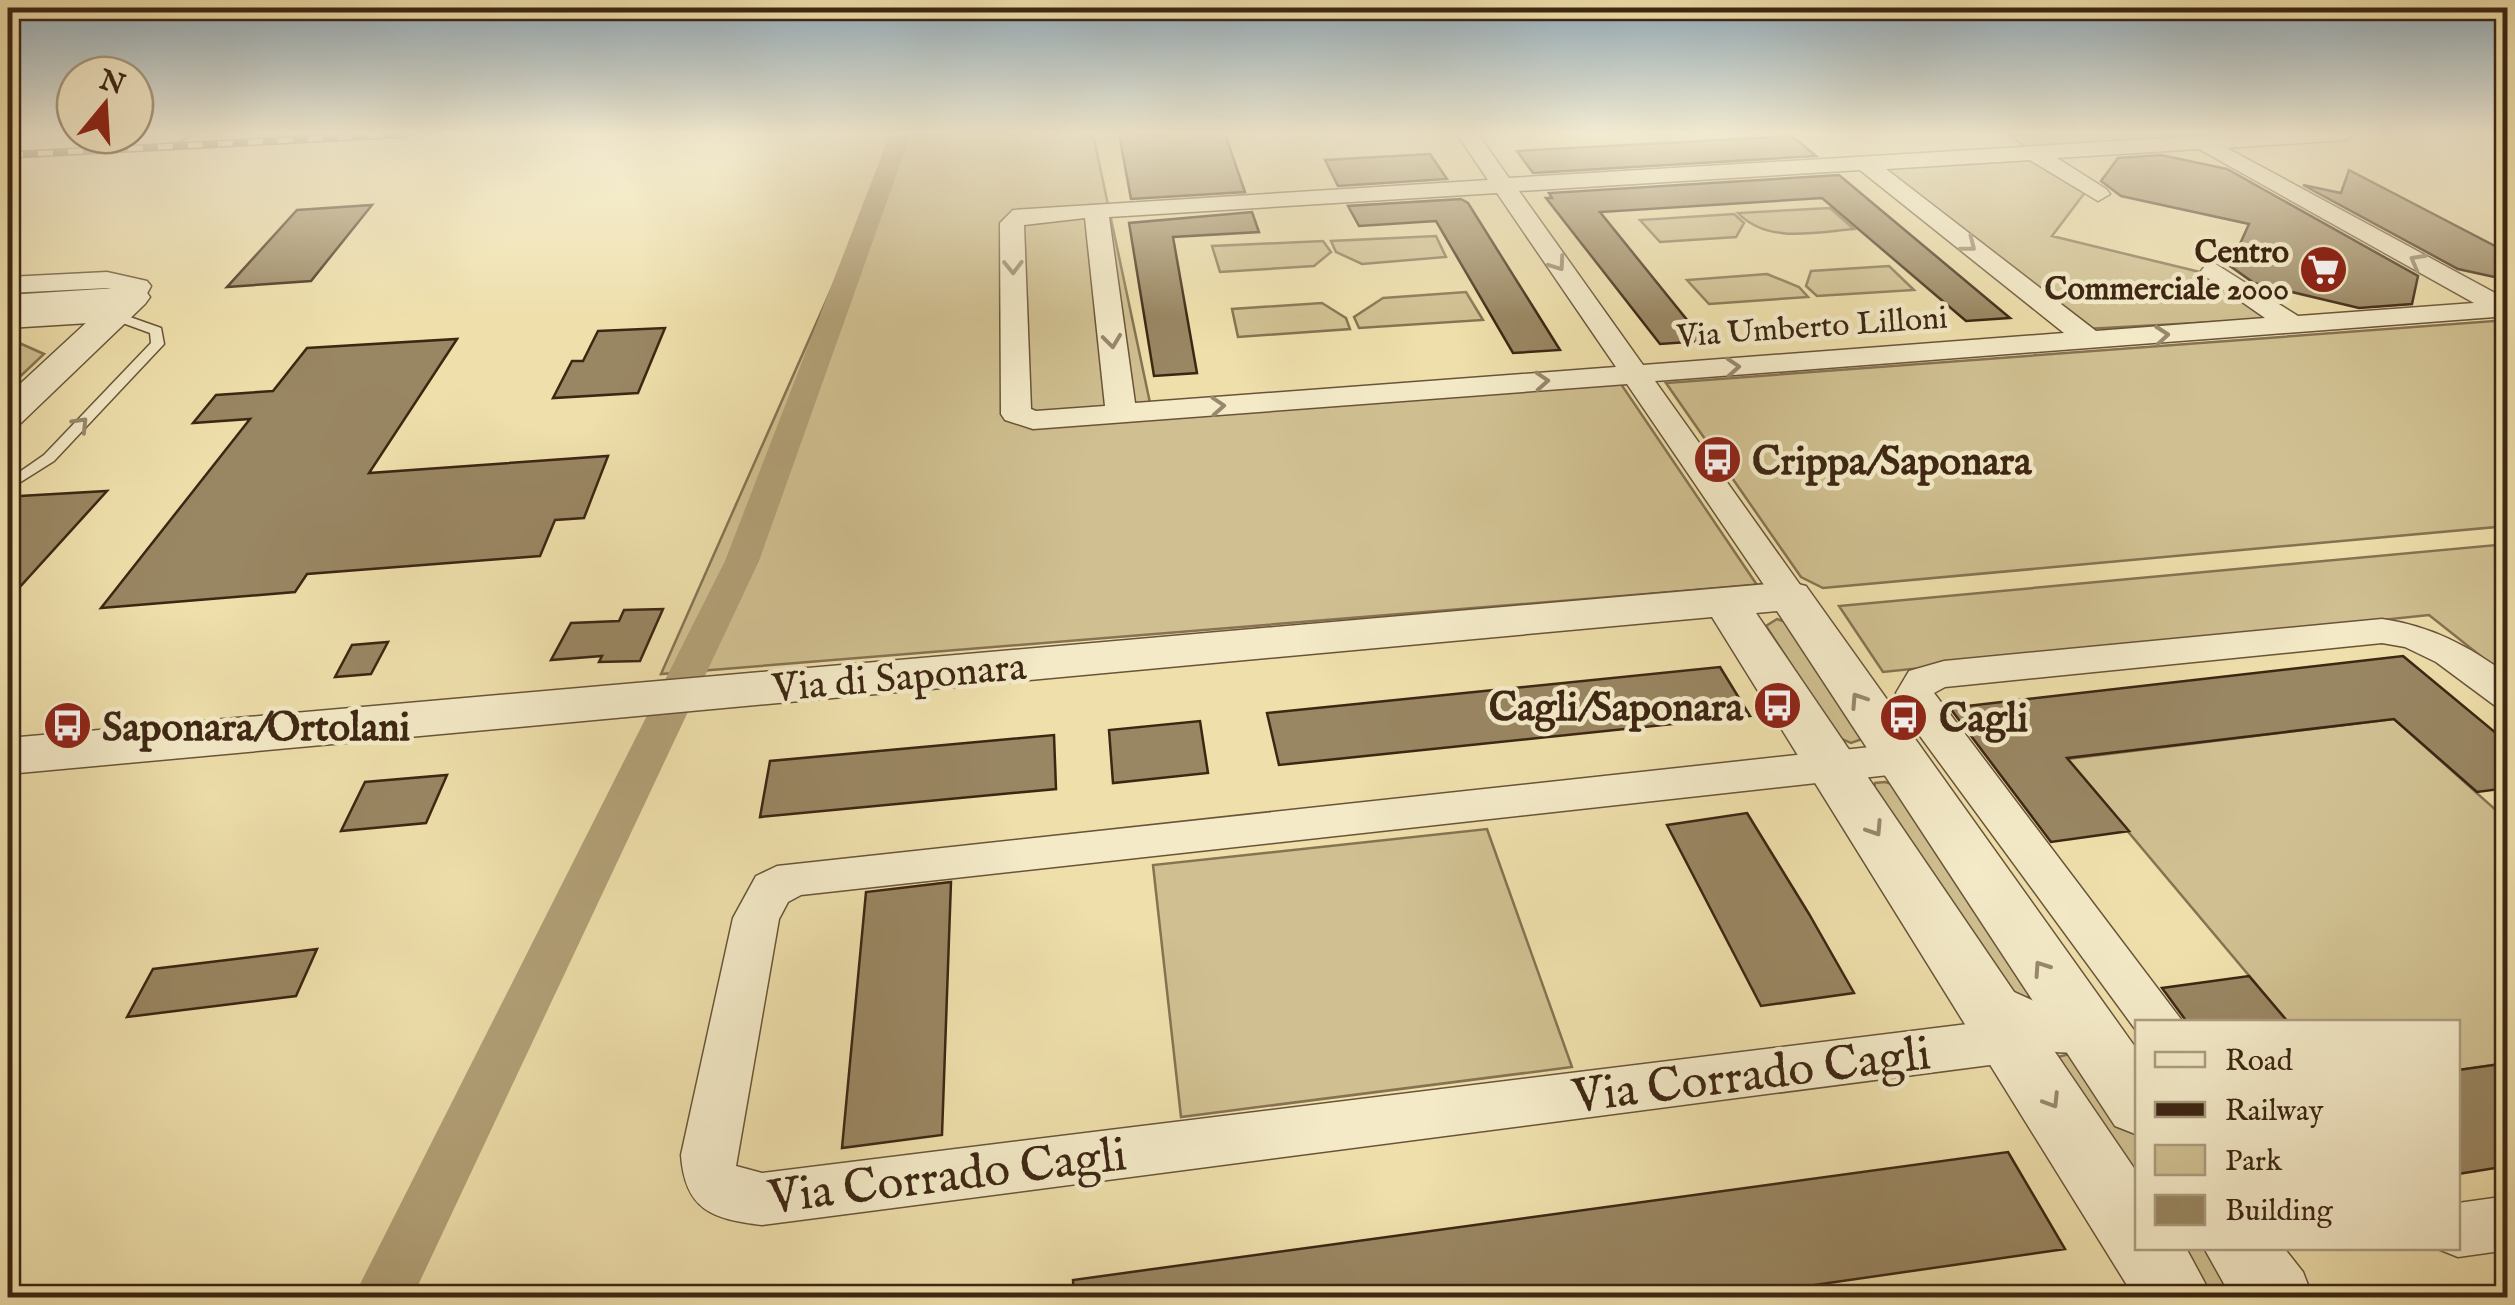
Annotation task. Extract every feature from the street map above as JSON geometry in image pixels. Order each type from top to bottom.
[{"type":"street","points":[[1121,414],[1096,210],[1332,195]]},
{"type":"street","points":[[1510,195],[2135,1101]]},
{"type":"street","points":[[1906,195],[2091,341]]},
{"type":"street","points":[[2314,195],[2505,308]]},
{"type":"street","name":"Via Umberto Lilloni","points":[[1096,210],[1027,214],[1013,220],[1016,414],[1033,420],[2505,308]]},
{"type":"street","points":[[2214,271],[2293,325]]},
{"type":"street","points":[[8,285],[118,281],[138,286],[123,306],[8,415]]},
{"type":"street","points":[[8,304],[123,306]]},
{"type":"street","points":[[8,320],[123,306]]},
{"type":"street","name":"Via di Saponara","points":[[8,756],[1790,596]]},
{"type":"street","points":[[1726,601],[2135,1231]]},
{"type":"street","points":[[2156,1020],[1922,711],[1915,693],[1922,680],[1944,674],[2382,630],[2440,645],[2508,696]]},
{"type":"street","points":[[1834,766],[1898,759]]},
{"type":"street","name":"Via Corrado Cagli","points":[[1834,766],[794,878],[772,889],[756,918],[708,1154],[710,1179],[730,1195],[762,1198],[1999,1018]]},
{"type":"street","points":[[1999,1018],[2084,1031]]},
{"type":"street","points":[[2460,1230],[2508,1223]]},
{"type":"street","points":[[2146,1250],[2177,1298]]},
{"type":"street","points":[[2241,1250],[2276,1298]]},
{"type":"lane","points":[[8,486],[49,458],[158,344],[156,331],[123,306]]},
{"type":"green space","points":[[873,195],[1106,195],[1153,417],[1621,384],[1757,585],[661,674]]},
{"type":"green space","points":[[1914,195],[2083,195],[2052,236],[2204,273],[2270,319],[2085,329]]},
{"type":"green space","points":[[1830,208],[1854,229],[1777,232],[1750,223],[1738,213]]},
{"type":"green space","points":[[1734,214],[1744,223],[1736,237],[1660,242],[1640,220]]},
{"type":"green space","points":[[1436,236],[1446,257],[1362,264],[1336,252],[1331,241]]},
{"type":"green space","points":[[1323,241],[1331,252],[1314,266],[1220,272],[1212,246]]},
{"type":"green space","points":[[1889,266],[1914,290],[1817,296],[1806,286],[1811,271]]},
{"type":"green space","points":[[1767,274],[1799,287],[1808,297],[1709,304],[1687,280]]},
{"type":"green space","points":[[1466,292],[1483,320],[1359,328],[1354,317],[1383,298]]},
{"type":"green space","points":[[1322,303],[1346,318],[1350,329],[1238,337],[1232,309]]},
{"type":"green space","points":[[2507,320],[2507,526],[1823,588],[1801,577],[1666,383]]},
{"type":"green space","points":[[8,338],[44,354],[8,388]]},
{"type":"green space","points":[[2507,544],[2507,677],[2429,615],[1883,672],[1839,606]]},
{"type":"green space","points":[[1777,619],[1786,622],[1862,739],[1851,743],[1839,738],[1766,626]]},
{"type":"green space","points":[[2394,719],[2507,820],[2507,1063],[2460,1070],[2460,1020],[2286,1020],[2067,759]]},
{"type":"green space","points":[[1875,783],[1895,785],[2035,996],[2021,998],[2008,991],[1874,790]]},
{"type":"green space","points":[[1487,829],[1572,1067],[1181,1117],[1153,865]]},
{"type":"green space","points":[[2070,1054],[2085,1060],[2135,1132],[2135,1186],[2057,1057]]},
{"type":"green space","points":[[2178,1250],[2217,1250],[2237,1278],[2240,1295],[2218,1294],[2195,1275]]},
{"type":"building","points":[[1130,195],[1198,195],[1131,199]]},
{"type":"building","points":[[1550,195],[1863,195],[2010,318],[1966,321],[1822,198],[1600,212],[1704,341],[1660,344],[1546,198],[1552,198]]},
{"type":"building","name":"Centro Commerciale 2000","points":[[2273,195],[2418,276],[2412,304],[2359,308],[2254,283],[2230,266],[2249,224],[2121,196]]},
{"type":"building","points":[[2321,195],[2397,195],[2497,247],[2508,246],[2508,280],[2458,269]]},
{"type":"building","points":[[1461,199],[1468,203],[1560,350],[1513,353],[1436,221],[1359,226],[1348,206]]},
{"type":"building","points":[[372,205],[311,281],[227,287],[297,210]]},
{"type":"building","points":[[1252,212],[1259,232],[1173,237],[1197,373],[1154,376],[1129,223]]},
{"type":"building","points":[[665,328],[638,393],[553,398],[572,361],[583,361],[598,331]]},
{"type":"building","points":[[457,339],[369,473],[608,456],[584,518],[555,520],[540,556],[307,574],[295,592],[101,608],[250,419],[193,423],[216,395],[273,391],[307,348]]},
{"type":"building","points":[[107,491],[8,600],[8,509],[20,496]]},
{"type":"building","points":[[663,609],[640,661],[599,662],[602,656],[551,660],[571,623],[619,621],[624,610]]},
{"type":"building","points":[[388,642],[371,674],[335,677],[352,645]]},
{"type":"building","points":[[2403,656],[2508,743],[2508,788],[2477,792],[2394,719],[2067,758],[2129,831],[2051,842],[1950,708]]},
{"type":"building","points":[[1720,667],[1750,716],[1279,765],[1267,713]]},
{"type":"building","points":[[1200,721],[1208,773],[1113,783],[1109,730]]},
{"type":"building","points":[[1054,735],[1056,789],[760,817],[770,761]]},
{"type":"building","points":[[447,775],[426,823],[341,831],[365,782]]},
{"type":"building","points":[[1747,813],[1854,993],[1761,1006],[1667,825]]},
{"type":"building","points":[[951,882],[942,1135],[842,1148],[866,892]]},
{"type":"building","points":[[317,949],[296,996],[127,1017],[153,969]]},
{"type":"building","points":[[2249,976],[2286,1020],[2186,1020],[2162,988]]},
{"type":"building","points":[[2508,1063],[2508,1166],[2460,1174],[2460,1070]]},
{"type":"building","points":[[2008,1152],[2065,1249],[1724,1298],[1074,1298],[1073,1280]]},
{"type":"waterway","points":[[382,1298],[742,561],[878,195]]},
{"type":"place","name":"Centro Commerciale 2000","points":[[2324,269]]},
{"type":"place","name":"Crippa/Saponara","points":[[1717,460]]},
{"type":"place","name":"Cagli/Saponara","points":[[1778,706]]},
{"type":"place","name":"Cagli","points":[[1904,717]]},
{"type":"place","name":"Saponara/Ortolani","points":[[67,726]]}]
